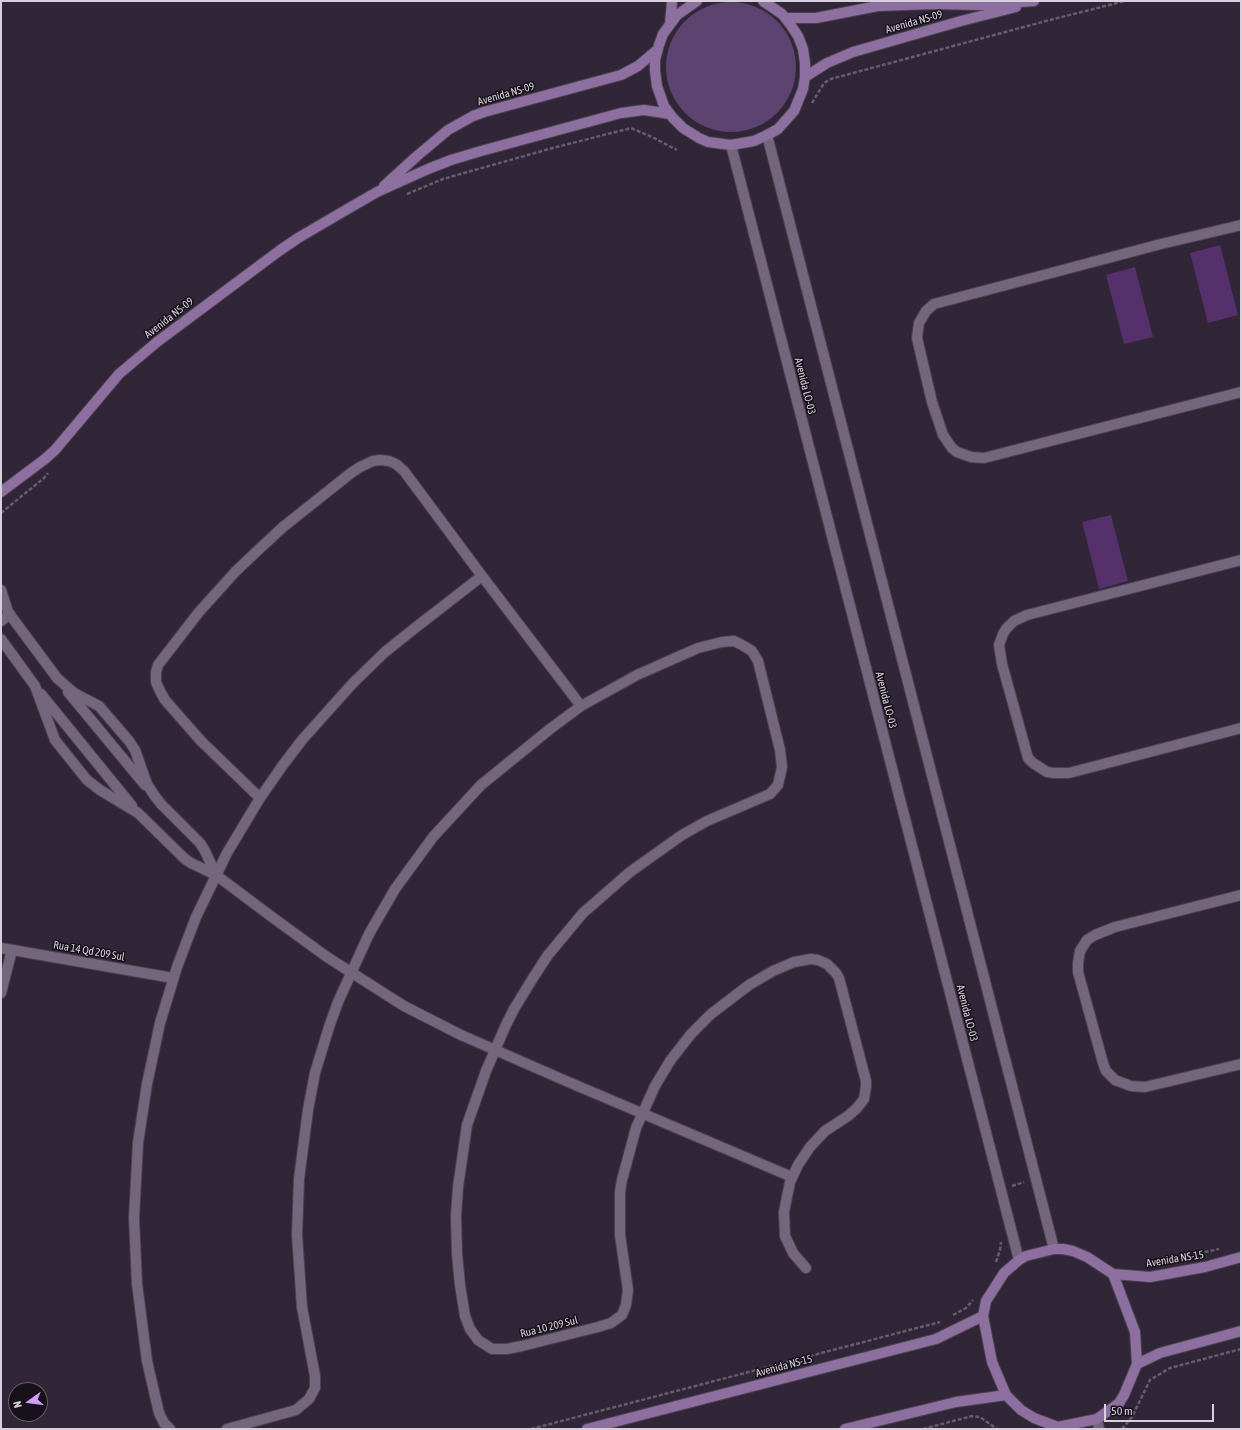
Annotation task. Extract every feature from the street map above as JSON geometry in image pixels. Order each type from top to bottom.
[{"type":"street","points":[[670,24],[672,1]]},
{"type":"street","points":[[697,1],[681,11],[670,24],[661,39],[657,50],[655,65],[656,81],[660,96],[670,114],[683,128],[699,138],[712,143],[731,145],[754,141],[767,135],[782,125],[794,111],[801,95],[805,77],[805,63],[803,49],[798,36],[786,18],[778,10],[763,1]]},
{"type":"street","name":"Avenida NS-09","points":[[786,18],[816,18],[878,6],[933,4],[981,5],[1035,1]]},
{"type":"street","name":"Avenida NS-09","points":[[805,77],[827,63],[853,52],[1035,1]]},
{"type":"street","name":"Avenida NS-09","points":[[377,192],[444,134],[473,116],[621,75],[638,66],[657,50]]},
{"type":"street","name":"Avenida NS-09","points":[[1,492],[55,450],[119,374],[157,342],[298,238],[377,192],[451,160],[621,112],[644,110],[670,114]]},
{"type":"street","points":[[767,135],[1054,1249]]},
{"type":"street","name":"Avenida LO-03","points":[[731,145],[1019,1260]]},
{"type":"street","points":[[1241,225],[1161,244],[934,304],[926,311],[919,323],[917,338],[932,402],[943,435],[952,448],[957,452],[971,457],[984,458],[1241,392]]},
{"type":"street","points":[[260,798],[201,741],[170,706],[160,691],[156,677],[156,669],[161,659],[199,612],[236,571],[283,527],[351,473],[363,465],[380,460],[392,462],[404,471],[581,706]]},
{"type":"street","points":[[1241,560],[1027,615],[1014,621],[1006,629],[999,645],[1002,664],[1028,758],[1047,772],[1069,773],[1241,728]]},
{"type":"street","points":[[170,1429],[164,1423],[159,1413],[146,1356],[137,1284],[134,1218],[137,1160],[142,1115],[153,1053],[173,978],[192,927],[227,853],[260,798],[302,740],[353,683],[385,652],[482,576]]},
{"type":"street","points":[[1,590],[4,602],[10,614],[57,678],[154,796],[200,843],[216,875]]},
{"type":"street","points":[[1,621],[10,614]]},
{"type":"street","points":[[1,639],[35,686],[138,813],[185,859],[216,875],[307,944],[404,1006],[433,1022],[495,1051],[792,1177]]},
{"type":"street","points":[[227,1429],[293,1411],[309,1399],[315,1388],[315,1373],[304,1319],[299,1270],[297,1225],[299,1179],[304,1131],[315,1073],[329,1027],[364,945],[381,912],[412,865],[433,837],[481,785],[521,751],[581,706],[637,675],[698,648],[728,641],[739,643],[752,651],[758,661],[780,750],[782,768],[780,779],[775,789],[770,794],[707,821],[682,835],[630,872],[588,909],[567,931],[536,972],[514,1008],[495,1051]]},
{"type":"street","points":[[57,678],[74,693],[99,706],[120,730],[135,750],[154,796]]},
{"type":"street","points":[[35,686],[55,740],[84,776],[92,784],[138,813]]},
{"type":"street","points":[[1241,895],[1115,927],[1095,935],[1087,940],[1080,951],[1078,963],[1078,972],[1103,1063],[1106,1071],[1115,1080],[1131,1086],[1145,1087],[1241,1064]]},
{"type":"street","name":"Rua 14 Qd 209 Sul","points":[[1,948],[173,978]]},
{"type":"street","points":[[1,992],[12,950]]},
{"type":"street","points":[[642,1113],[655,1086],[670,1061],[691,1034],[711,1014],[749,985],[773,971],[798,961],[811,959],[821,961],[833,970],[841,983],[866,1081],[866,1092],[864,1099],[857,1108],[825,1131],[814,1142],[801,1158],[792,1177],[786,1196],[784,1212],[785,1236],[793,1253],[806,1268]]},
{"type":"street","name":"Rua 10 209 Sul","points":[[495,1051],[467,1125],[458,1187],[456,1216],[457,1254],[460,1285],[467,1321],[474,1337],[492,1349],[507,1350],[611,1323],[622,1315],[628,1299],[628,1290],[620,1235],[620,1192],[631,1146],[642,1113]]},
{"type":"street","points":[[1054,1249],[1073,1251],[1087,1257],[1113,1274],[1135,1332],[1137,1364],[1119,1403],[1097,1419],[1059,1428],[1034,1418],[1021,1410],[1006,1395],[992,1362],[983,1316],[986,1301],[1004,1273],[1026,1256],[1054,1249]]},
{"type":"street","name":"Avenida NS-15","points":[[1113,1274],[1150,1276],[1205,1267],[1241,1257]]},
{"type":"street","name":"Avenida NS-15","points":[[587,1429],[936,1339],[983,1316]]},
{"type":"street","points":[[1137,1364],[1160,1353],[1241,1331]]},
{"type":"street","points":[[845,1429],[956,1402],[1006,1395]]},
{"type":"street","points":[[1097,1419],[1099,1429]]},
{"type":"path","points":[[810,107],[824,83],[832,79],[1125,1]]},
{"type":"path","points":[[402,195],[443,179],[549,149],[631,128],[677,150]]},
{"type":"path","points":[[1,513],[44,478],[52,468]]},
{"type":"path","points":[[1000,1189],[1036,1179]]},
{"type":"path","points":[[993,1267],[998,1260],[1002,1238]]},
{"type":"path","points":[[1184,1257],[1219,1249]]},
{"type":"path","points":[[948,1318],[966,1308],[976,1295]]},
{"type":"path","points":[[531,1429],[929,1324],[942,1322]]},
{"type":"path","points":[[1122,1429],[1132,1417],[1150,1380],[1170,1368],[1241,1349]]},
{"type":"path","points":[[923,1429],[972,1416],[980,1417],[997,1429]]},
{"type":"shaded area","points":[[731,2],[756,7],[777,21],[791,42],[796,67],[791,92],[777,113],[756,127],[731,132],[706,127],[685,113],[671,92],[666,67],[671,42],[685,21],[706,7]]},
{"type":"building","points":[[1220,245],[1238,315],[1208,323],[1190,253]]},
{"type":"building","points":[[1135,267],[1153,337],[1124,344],[1106,275]]},
{"type":"building","points":[[1111,515],[1128,581],[1099,589],[1082,522]]}]
